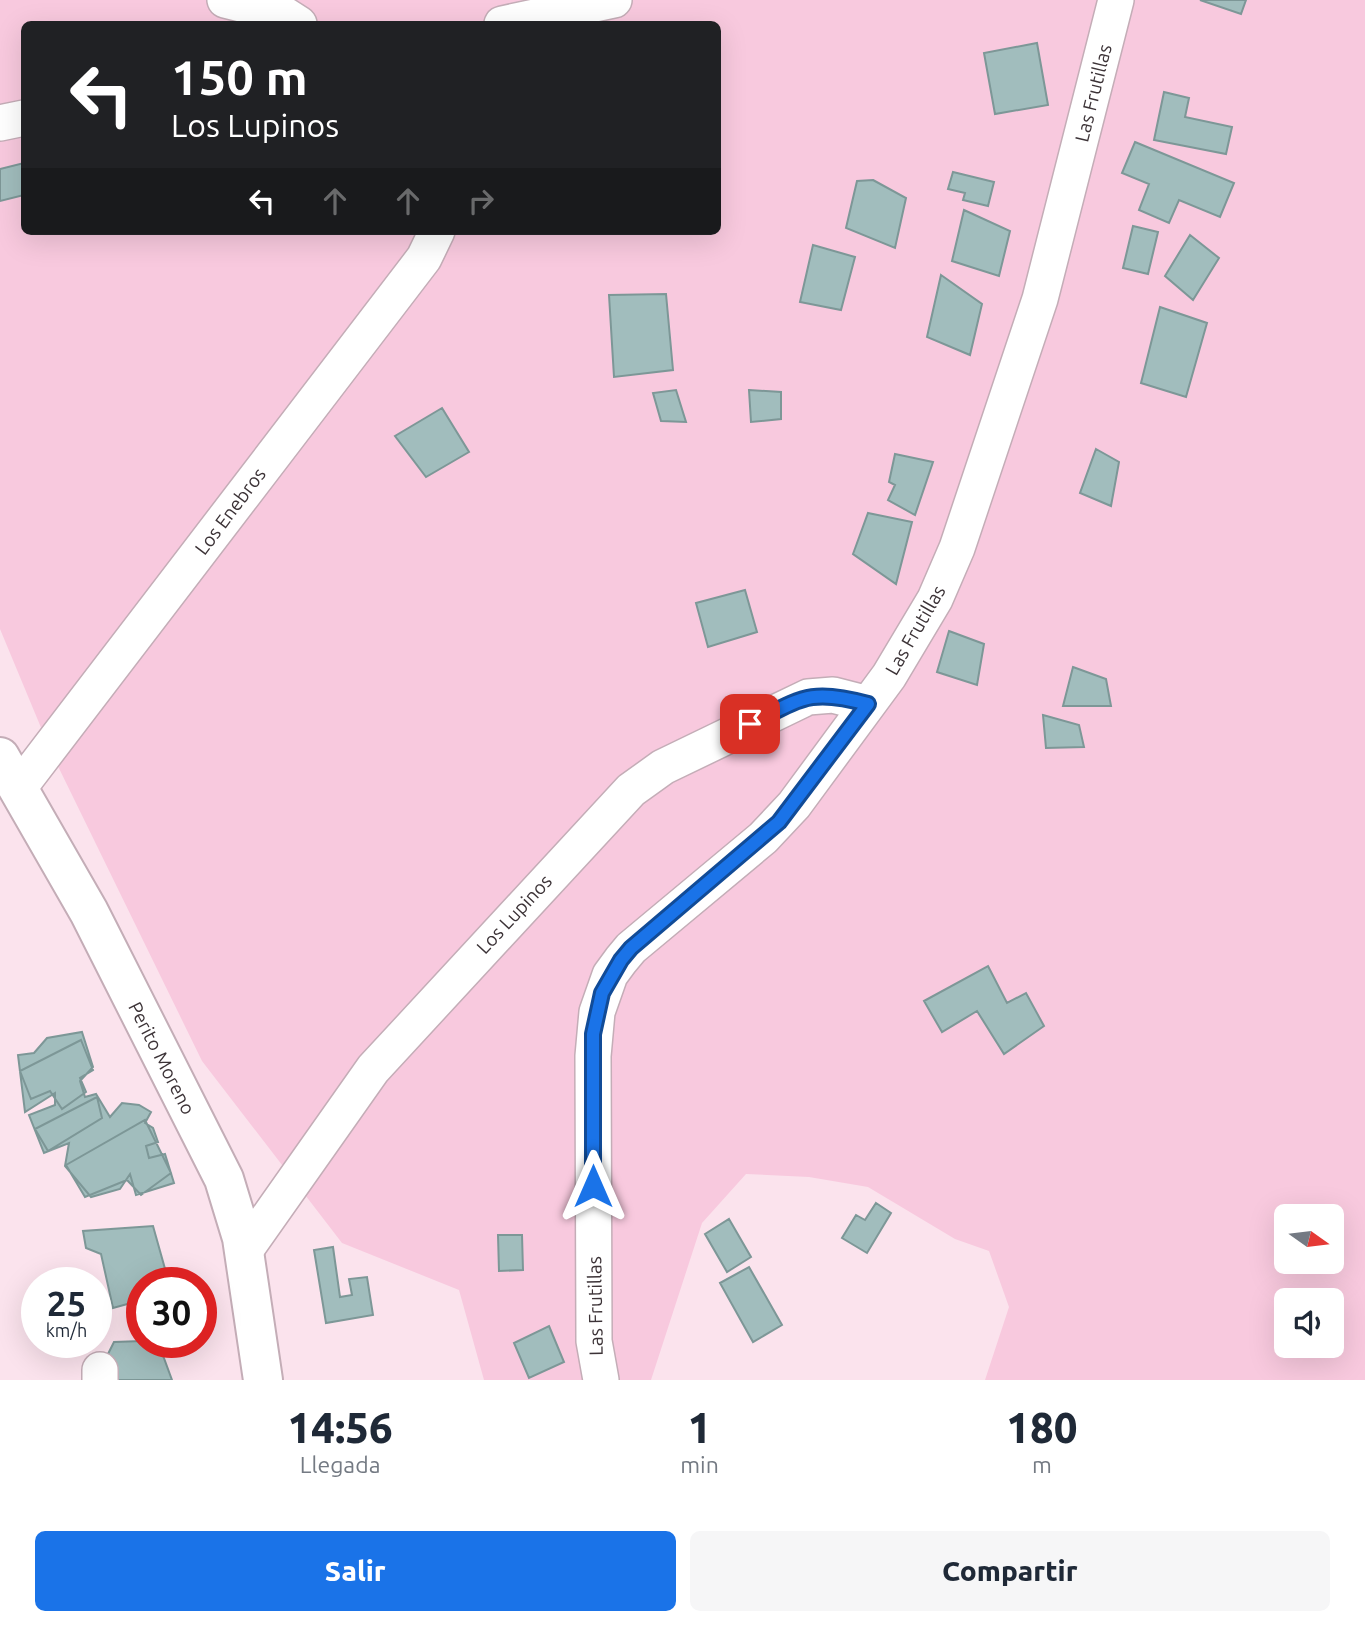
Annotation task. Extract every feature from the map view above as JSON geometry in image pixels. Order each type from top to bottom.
[{"type":"main road","name":"Perito Moreno","points":[[9,773],[89,912],[220,1172],[234,1210],[244,1252],[263,1380]]},
{"type":"street","points":[[225,0],[285,15],[294,21]]},
{"type":"street","points":[[516,21],[614,0]]},
{"type":"street","name":"Las Frutillas","points":[[601,1380],[594,1341],[593,1056],[595,1023],[602,993],[610,975],[631,948],[779,822],[868,704],[921,625],[957,548],[1047,277],[1116,0]]},
{"type":"street","points":[[0,123],[21,119]]},
{"type":"street","name":"Los Enebros","points":[[9,773],[424,258],[435,235]]},
{"type":"street","name":"Los Lupinos","points":[[244,1252],[373,1069],[631,790],[663,767],[808,697],[833,695],[868,704]]},
{"type":"shaded area","points":[[0,0],[1365,0],[1365,1380],[985,1380],[1009,1307],[989,1251],[955,1239],[868,1187],[809,1177],[746,1174],[702,1223],[651,1380],[484,1380],[459,1290],[342,1243],[202,1061],[52,754],[0,629]]},
{"type":"building","points":[[1200,0],[1246,0],[1241,14]]},
{"type":"building","points":[[1037,43],[1048,105],[995,114],[984,53]]},
{"type":"building","points":[[1164,92],[1189,98],[1185,117],[1232,127],[1226,154],[1154,140]]},
{"type":"building","points":[[1135,142],[1234,183],[1220,217],[1179,200],[1169,223],[1139,210],[1149,184],[1122,173]]},
{"type":"building","points":[[21,164],[21,196],[0,201],[0,169]]},
{"type":"building","points":[[953,172],[994,182],[988,206],[963,200],[965,193],[948,189]]},
{"type":"building","points":[[873,180],[906,198],[895,248],[846,228],[857,181]]},
{"type":"building","points":[[964,210],[1010,231],[999,276],[952,261]]},
{"type":"building","points":[[1133,226],[1158,232],[1148,274],[1123,268]]},
{"type":"building","points":[[1190,235],[1219,258],[1193,300],[1165,276]]},
{"type":"building","points":[[813,245],[855,257],[841,310],[800,302]]},
{"type":"building","points":[[941,275],[982,304],[970,355],[927,337]]},
{"type":"building","points":[[666,294],[673,370],[614,377],[609,295]]},
{"type":"building","points":[[1160,307],[1207,323],[1186,397],[1141,383]]},
{"type":"building","points":[[676,390],[686,422],[661,421],[653,393]]},
{"type":"building","points":[[749,390],[781,392],[781,419],[751,422]]},
{"type":"building","points":[[442,408],[469,452],[426,477],[395,436]]},
{"type":"building","points":[[1096,449],[1119,462],[1111,506],[1080,493]]},
{"type":"building","points":[[895,454],[933,462],[915,515],[888,500],[895,485],[889,482]]},
{"type":"building","points":[[868,513],[912,522],[896,584],[853,554]]},
{"type":"building","points":[[745,590],[757,632],[708,647],[696,603]]},
{"type":"building","points":[[949,631],[984,644],[977,685],[937,672]]},
{"type":"building","points":[[1073,667],[1106,679],[1111,706],[1063,706]]},
{"type":"building","points":[[1043,715],[1079,725],[1084,747],[1046,748]]},
{"type":"building","points":[[988,966],[1007,1003],[1026,993],[1044,1026],[1004,1054],[977,1011],[942,1032],[924,1001]]},
{"type":"building","points":[[82,1032],[93,1067],[80,1081],[85,1097],[96,1094],[110,1117],[122,1103],[139,1105],[151,1112],[145,1123],[153,1128],[158,1142],[146,1146],[149,1158],[165,1154],[174,1183],[136,1195],[130,1174],[120,1189],[91,1197],[65,1166],[69,1143],[44,1153],[29,1115],[55,1105],[55,1093],[25,1112],[18,1055],[34,1053],[47,1038]]},
{"type":"building","points":[[81,1040],[93,1070],[80,1078],[86,1092],[62,1109],[50,1091],[31,1099],[20,1071]]},
{"type":"building","points":[[97,1097],[102,1118],[48,1151],[35,1129]]},
{"type":"building","points":[[145,1120],[171,1173],[141,1195],[127,1180],[85,1197],[66,1165]]},
{"type":"building","points":[[876,1203],[891,1213],[867,1253],[842,1238],[856,1215],[865,1220]]},
{"type":"building","points":[[729,1219],[751,1257],[727,1272],[705,1234]]},
{"type":"building","points":[[153,1226],[165,1267],[126,1267],[126,1304],[113,1308],[112,1267],[104,1267],[101,1254],[86,1248],[83,1231]]},
{"type":"building","points":[[498,1235],[522,1235],[523,1270],[499,1271]]},
{"type":"building","points":[[333,1247],[340,1297],[352,1295],[349,1279],[367,1277],[373,1315],[326,1323],[314,1250]]},
{"type":"building","points":[[749,1267],[782,1325],[753,1342],[720,1283]]},
{"type":"building","points":[[549,1326],[564,1362],[529,1378],[514,1343]]},
{"type":"building","points":[[114,1342],[126,1342],[126,1358],[164,1358],[172,1380],[110,1380],[107,1358],[112,1358]]},
{"type":"route","points":[[593,1186],[593,1034],[602,993],[610,975],[631,948],[745,854],[779,822],[868,704],[833,695],[808,697],[750,724]]}]
